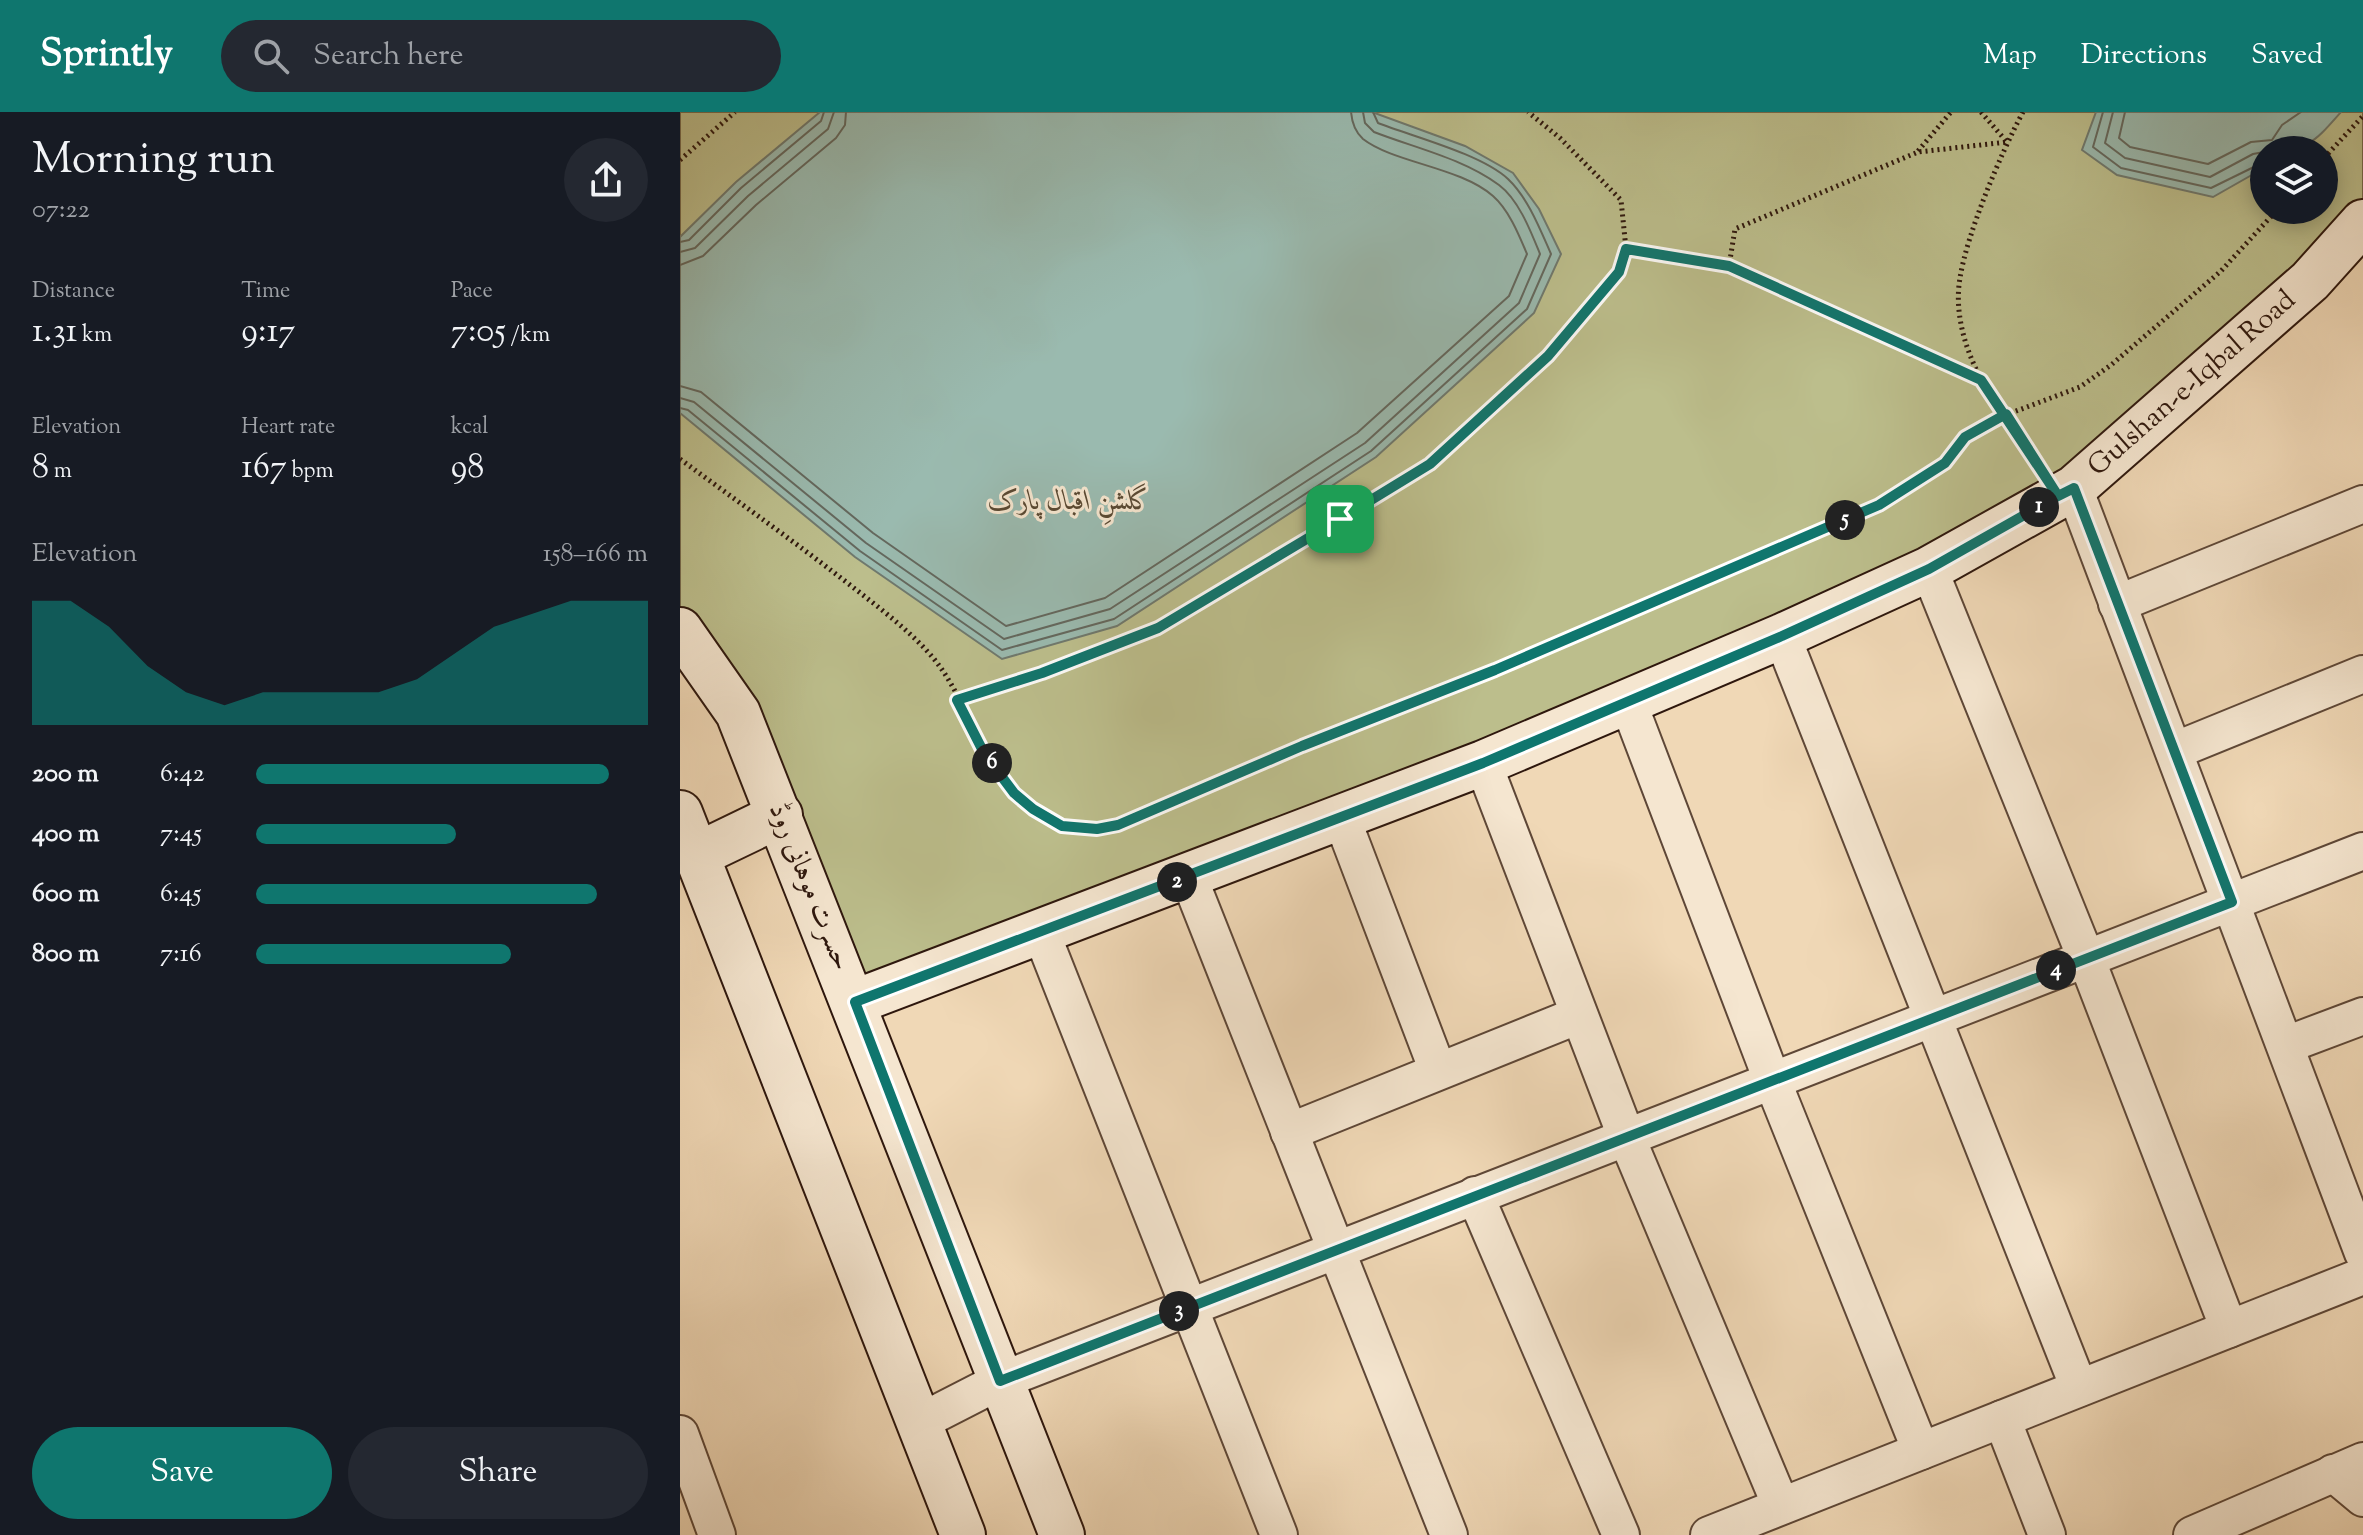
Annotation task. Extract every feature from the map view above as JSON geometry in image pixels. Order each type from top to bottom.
[{"type":"street","name":"Gulshan-e-Iqbal Road","points":[[855,1002],[1189,878],[1483,763],[1782,636],[1929,569],[2066,492],[2310,281],[2363,222]]},
{"type":"street","points":[[2066,492],[2117,604],[2363,1253]]},
{"type":"street","points":[[2117,604],[2363,504]]},
{"type":"street","points":[[1929,569],[2086,958],[2229,1329]]},
{"type":"street","name":"حسرت موہانی روڈ","points":[[680,630],[738,713],[855,1002],[1062,1535]]},
{"type":"street","points":[[1782,636],[2079,1388]]},
{"type":"street","points":[[2174,751],[2363,674]]},
{"type":"street","points":[[1628,702],[1772,1080],[1921,1451]]},
{"type":"street","points":[[1483,763],[1626,1136],[1781,1506]]},
{"type":"street","points":[[680,813],[963,1535]]},
{"type":"street","points":[[697,855],[780,815]]},
{"type":"street","points":[[1342,819],[1438,1071]]},
{"type":"street","points":[[920,1422],[1000,1381],[2363,851]]},
{"type":"street","points":[[1189,878],[1449,1535]]},
{"type":"street","points":[[1041,932],[1279,1535]]},
{"type":"street","points":[[1289,1132],[1579,1015]]},
{"type":"street","points":[[2286,1045],[2363,1016]]},
{"type":"street","points":[[1475,1195],[1621,1535]]},
{"type":"street","points":[[1709,1535],[2363,1276]]},
{"type":"street","points":[[2002,1419],[2047,1535]]},
{"type":"street","points":[[680,1434],[717,1535]]},
{"type":"street","points":[[2192,1535],[2348,1467],[2363,1498]]},
{"type":"path","points":[[680,160],[735,112]]},
{"type":"path","points":[[957,700],[1042,673],[1158,628],[1430,464],[1548,356],[1619,272],[1626,249],[1621,200],[1560,138],[1528,112]]},
{"type":"path","points":[[1918,152],[1951,112]]},
{"type":"path","points":[[1981,112],[2007,142]]},
{"type":"path","points":[[2023,112],[2007,142],[1960,278],[1962,332],[1981,380],[2066,492]]},
{"type":"path","points":[[2338,143],[2363,116]]},
{"type":"path","points":[[1729,266],[1735,229],[1918,152],[2007,142]]},
{"type":"path","points":[[680,459],[898,623],[931,654],[984,753],[1014,793],[1033,809],[1062,826],[1097,829],[1118,825],[1302,746],[1495,670],[1879,505],[1945,463],[1965,437],[2006,414],[2080,387],[2111,365],[2221,271],[2264,224]]},
{"type":"path","points":[[1626,249],[1729,266],[1981,380]]},
{"type":"green space","name":"گلشنِ اقبال پارک","points":[[680,112],[2363,112],[2363,221],[2074,488],[1483,763],[855,1002],[680,630]]},
{"type":"water","points":[[820,112],[1372,112],[1465,146],[1513,173],[1539,209],[1561,254],[1534,313],[1376,457],[1117,626],[1002,659],[855,557],[680,413],[680,237],[736,182]]},
{"type":"water","points":[[2096,112],[2341,112],[2318,136],[2250,136],[2250,176],[2213,197],[2117,175],[2082,150]]},
{"type":"route","points":[[1340,519],[1158,628],[1042,673],[957,700],[984,753],[1014,793],[1049,821],[1079,829],[1118,825],[1302,746],[1495,670],[1879,505],[1918,484],[1945,463],[1965,437],[2006,414],[2058,496],[2074,488],[2232,902],[1000,1381],[855,1002],[1189,878],[1483,763],[1782,636],[1929,569],[2058,496],[2006,414],[1981,380],[1729,266],[1626,249],[1619,272],[1548,356],[1430,464],[1340,519]]}]
